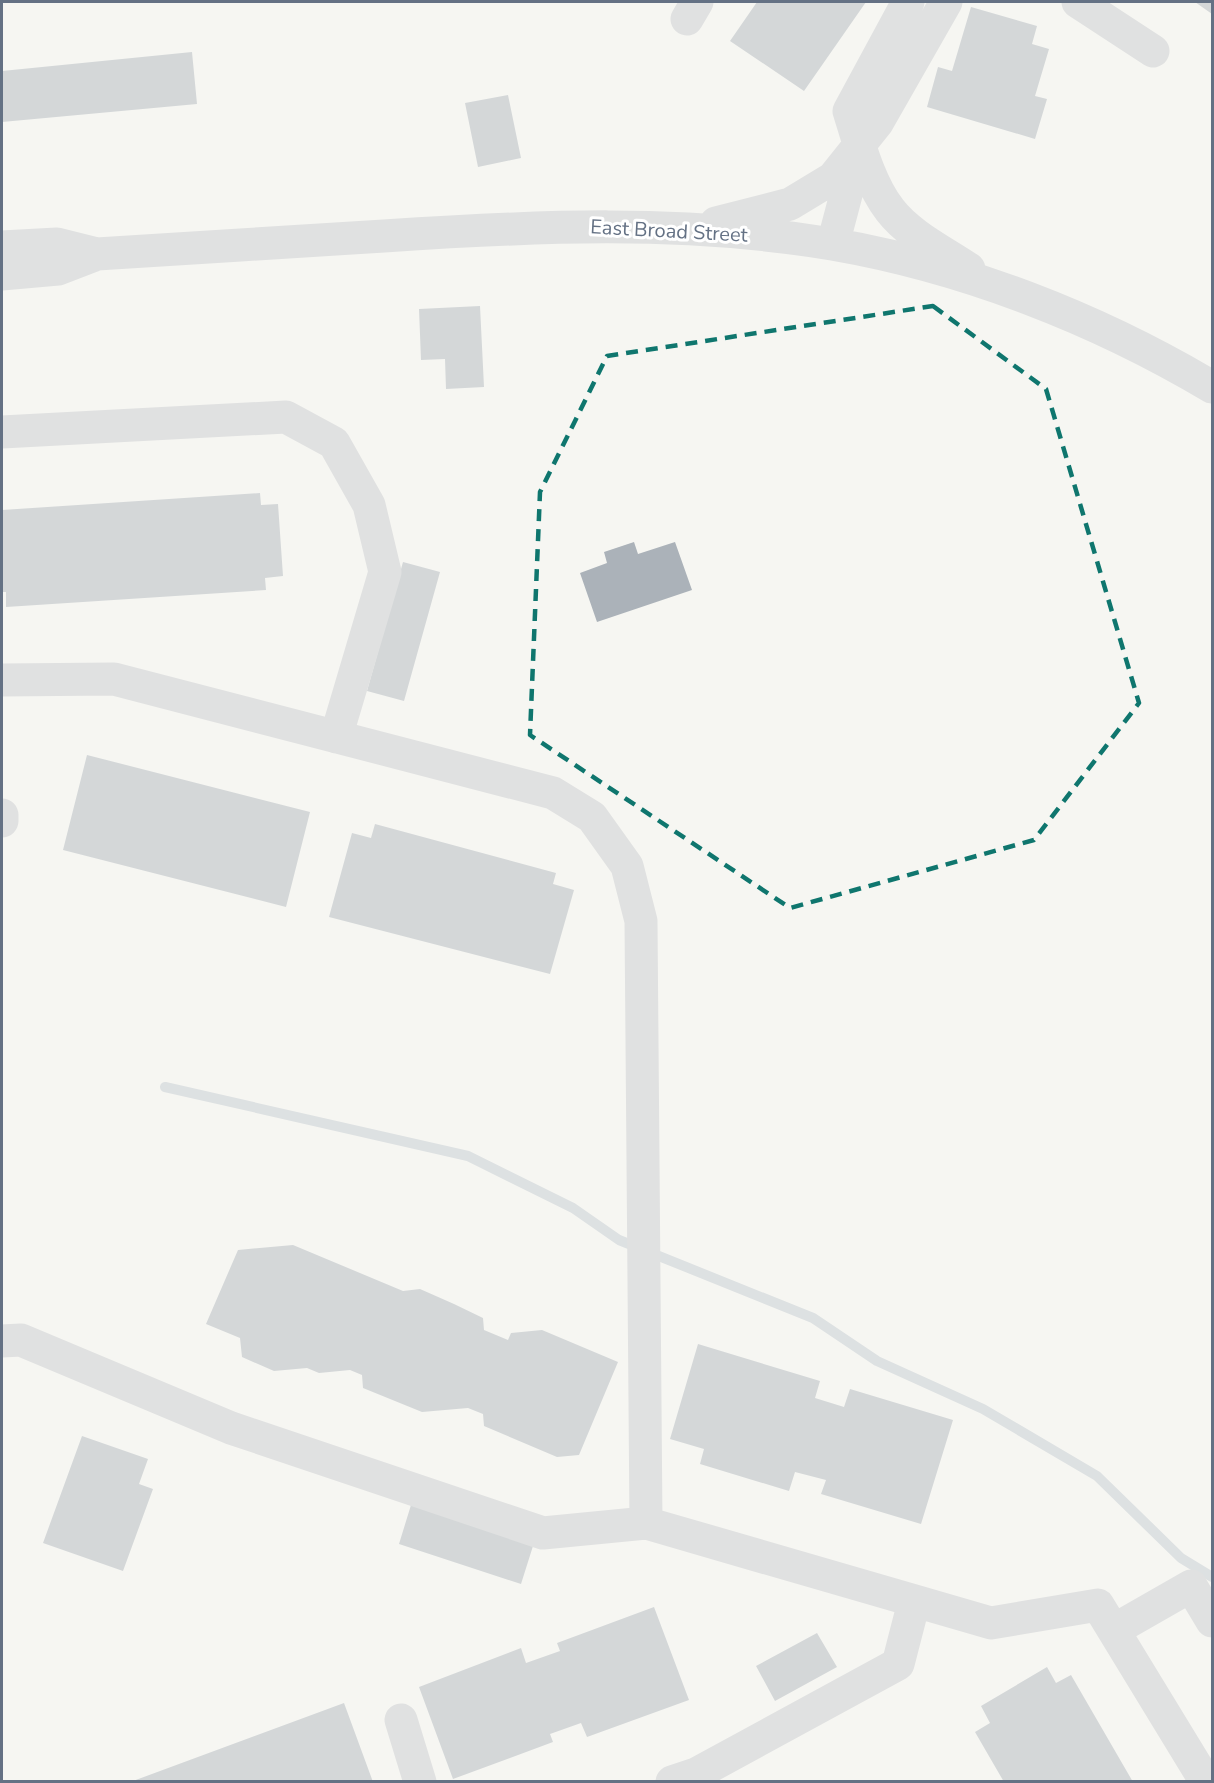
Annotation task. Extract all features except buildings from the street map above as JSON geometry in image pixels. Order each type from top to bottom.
[{"type":"street","points":[[908,2],[849,111],[859,143],[890,210],[908,227],[991,284]]},
{"type":"street","points":[[691,229],[790,204],[833,178],[877,123],[946,2]]},
{"type":"street","points":[[1078,2],[1153,51]]},
{"type":"street","points":[[833,244],[859,143]]},
{"type":"street","name":"East Broad Street","points":[[2,247],[57,244],[97,254],[539,226],[691,229],[833,244],[991,284],[1108,331],[1212,387]]},
{"type":"street","name":"East Broad Street","points":[[2,274],[58,270],[97,254]]},
{"type":"street","points":[[2,432],[286,417],[334,443],[369,505],[385,572],[336,737]]},
{"type":"street","points":[[2,680],[114,679],[553,793],[591,817],[627,866],[641,921],[646,1523]]},
{"type":"street","points":[[2,816],[2,821]]},
{"type":"street","points":[[2,1341],[21,1340],[231,1428],[543,1533],[646,1523],[991,1623],[1098,1605],[1206,1782]]},
{"type":"street","points":[[1114,1630],[1191,1586],[1212,1621]]},
{"type":"street","points":[[672,1782],[696,1774],[898,1664],[914,1602]]},
{"type":"street","points":[[401,1720],[420,1782]]},
{"type":"highlighted area","points":[[933,306],[1046,389],[1139,703],[1034,840],[790,908],[530,735],[540,492],[607,356]]},
{"type":"waterway","points":[[165,1087],[468,1156],[573,1208],[619,1240],[813,1318],[877,1361],[983,1409],[1097,1476],[1181,1558],[1212,1577]]}]
